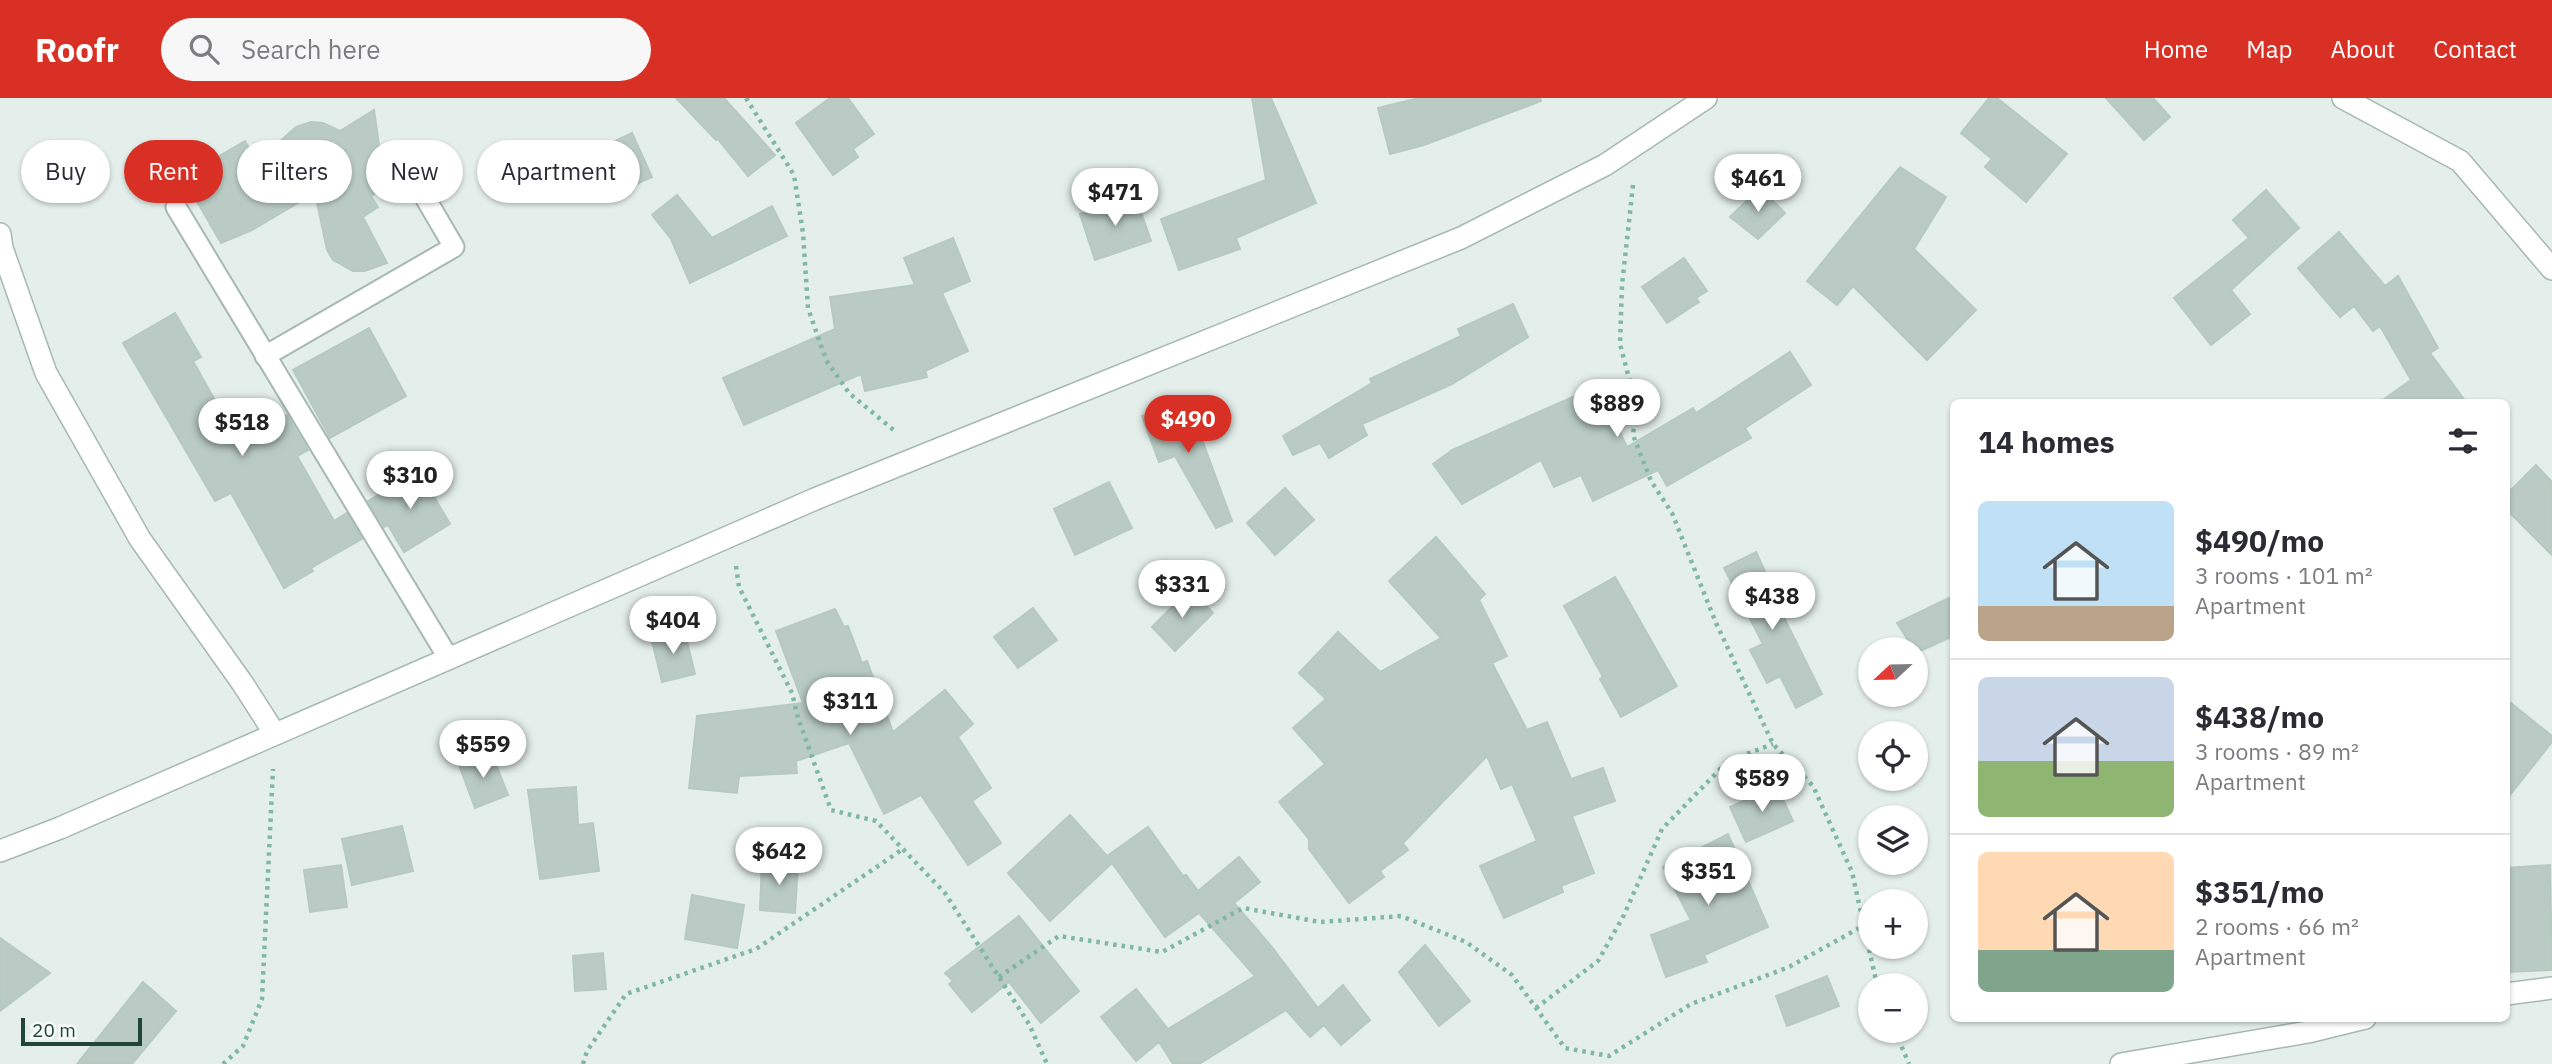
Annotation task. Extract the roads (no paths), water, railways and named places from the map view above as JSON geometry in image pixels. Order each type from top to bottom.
[{"type":"street","points":[[0,851],[60,828],[922,454],[1461,237],[1605,165],[1706,98]]},
{"type":"street","points":[[2343,98],[2460,161],[2552,269]]},
{"type":"street","points":[[0,234],[2,248],[47,373],[141,539],[275,734]]},
{"type":"street","points":[[2510,994],[2552,989]]},
{"type":"street","points":[[2121,1064],[2347,1022]]},
{"type":"lane","points":[[265,356],[454,247],[428,203]]},
{"type":"lane","points":[[176,207],[449,659]]}]
